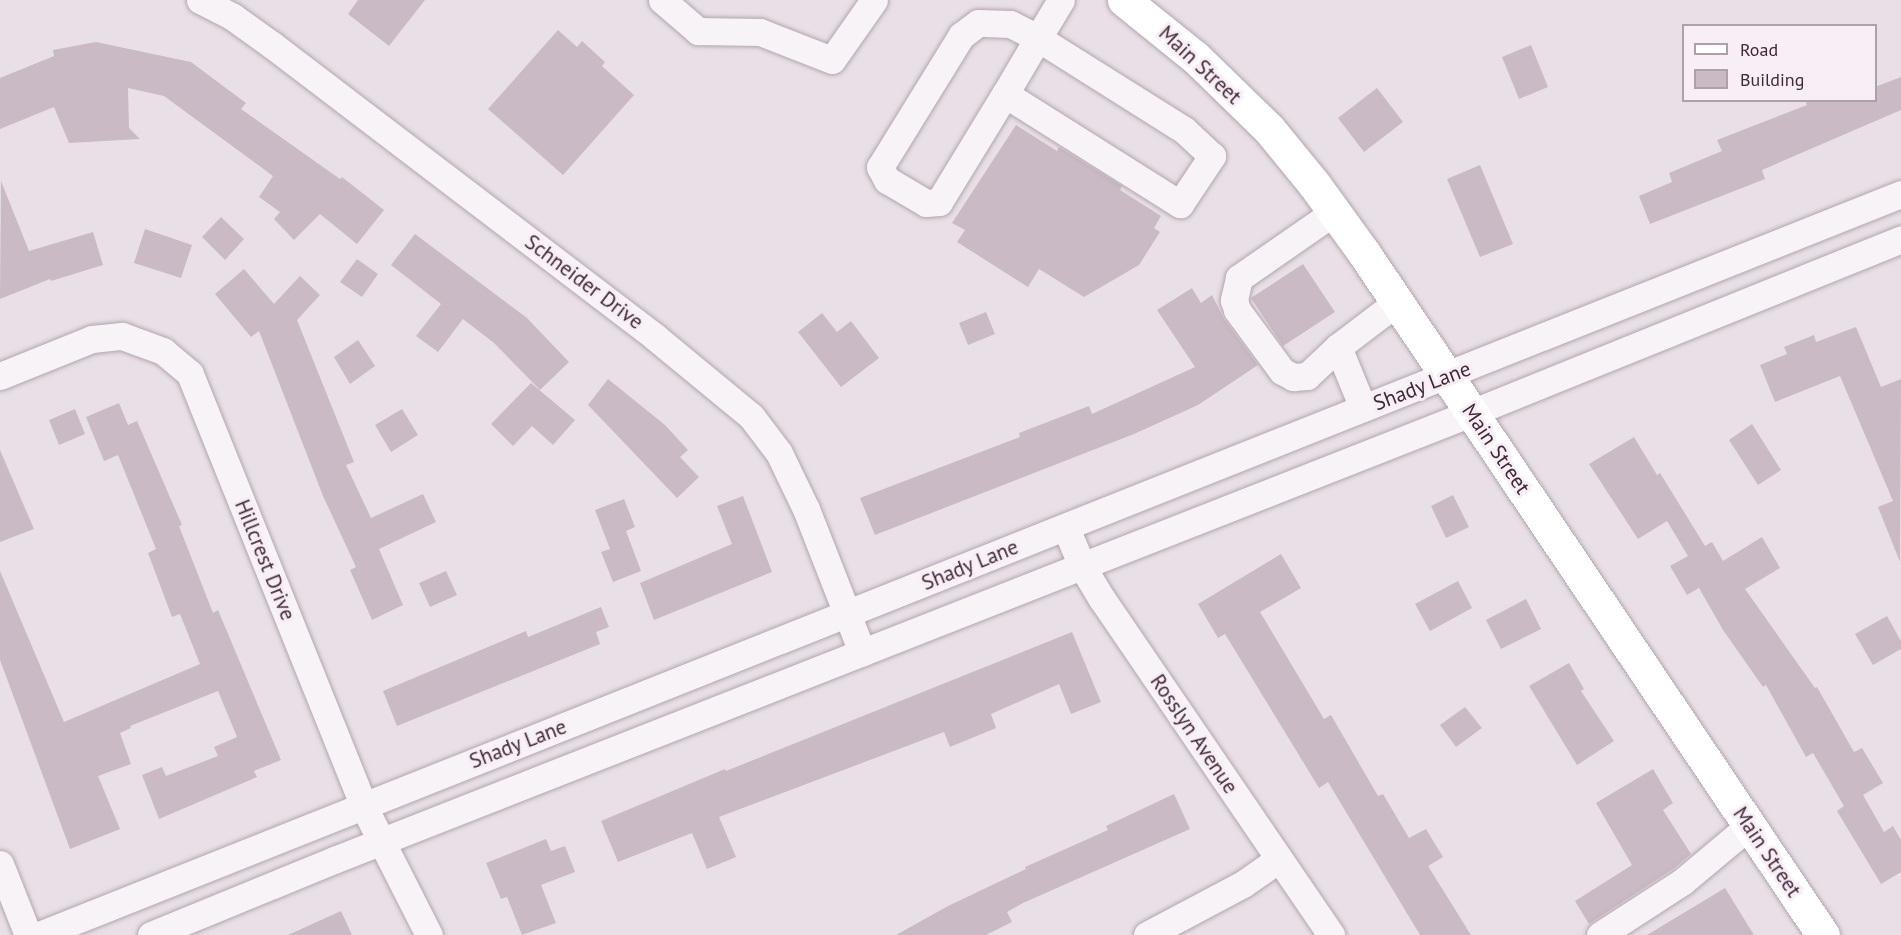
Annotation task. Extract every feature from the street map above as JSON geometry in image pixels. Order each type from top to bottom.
[{"type":"main road","name":"Main Street","points":[[1124,0],[1195,57],[1269,129],[1334,213],[1397,302],[1823,935]]},
{"type":"street","name":"Schneider Drive","points":[[200,0],[233,17],[272,45],[656,337],[751,416],[779,453],[806,510],[862,652]]},
{"type":"street","points":[[662,0],[698,31],[760,32],[832,60],[873,0]]},
{"type":"street","points":[[1005,94],[1180,204],[1212,156],[1184,130],[1038,38],[1010,24],[978,23],[962,36],[880,167],[887,180],[926,203],[939,202],[1005,94],[1038,38],[1061,0]]},
{"type":"street","name":"Shady Lane","points":[[39,935],[1363,408],[1899,201]]},
{"type":"street","points":[[1334,213],[1239,278],[1234,300],[1237,310],[1282,371],[1293,377],[1306,376],[1338,347],[1397,302]]},
{"type":"street","name":"Shady Lane","points":[[151,935],[382,841],[1471,413],[1901,239]]},
{"type":"street","name":"Hillcrest Drive","points":[[0,376],[92,339],[122,336],[141,341],[163,351],[190,374],[363,806],[429,935]]},
{"type":"street","points":[[1338,347],[1363,408]]},
{"type":"street","points":[[1324,424],[1340,463]]},
{"type":"street","name":"Rosslyn Avenue","points":[[1066,528],[1082,566],[1331,935]]},
{"type":"street","points":[[1600,935],[1682,882],[1749,825]]},
{"type":"street","points":[[1147,935],[1243,884],[1280,859]]},
{"type":"street","points":[[0,864],[28,935]]},
{"type":"building","points":[[358,0],[425,0],[389,46],[348,14]]},
{"type":"building","points":[[558,30],[577,47],[582,41],[605,62],[602,66],[634,95],[563,175],[488,109]]},
{"type":"building","points":[[96,42],[191,62],[246,103],[241,109],[340,179],[342,177],[384,210],[357,244],[320,214],[294,240],[274,219],[280,212],[259,197],[273,176],[164,96],[128,88],[129,128],[140,139],[69,143],[54,107],[0,129],[0,78],[54,56],[53,50]]},
{"type":"building","points":[[1531,45],[1548,87],[1519,99],[1502,57]]},
{"type":"building","points":[[1901,77],[1901,110],[1762,170],[1765,179],[1650,224],[1639,196],[1672,182],[1669,173],[1722,151],[1717,140],[1807,105],[1806,102],[1877,102],[1877,86]]},
{"type":"building","points":[[1377,88],[1403,122],[1364,152],[1338,118]]},
{"type":"building","points":[[1016,125],[1057,151],[1059,147],[1122,186],[1120,190],[1161,216],[1154,228],[1160,232],[1139,265],[1084,297],[1039,269],[1028,287],[957,242],[965,230],[952,223]]},
{"type":"building","points":[[1480,165],[1513,244],[1480,257],[1447,179]]},
{"type":"building","points":[[1,181],[29,251],[93,232],[103,265],[51,281],[50,279],[0,299]]},
{"type":"building","points":[[221,217],[244,239],[225,260],[202,237]]},
{"type":"building","points":[[145,229],[192,245],[181,278],[134,263]]},
{"type":"building","points":[[415,234],[527,318],[569,362],[540,390],[494,343],[463,319],[438,352],[416,336],[441,304],[391,265]]},
{"type":"building","points":[[357,259],[378,274],[362,297],[340,282]]},
{"type":"building","points":[[1303,264],[1335,312],[1283,346],[1251,298]]},
{"type":"building","points":[[244,269],[274,304],[300,276],[320,295],[297,320],[354,462],[346,465],[371,518],[423,494],[436,522],[379,549],[403,605],[372,620],[350,570],[356,567],[323,496],[259,331],[251,337],[215,294]]},
{"type":"building","points":[[1192,288],[1201,303],[1212,295],[1224,319],[1258,365],[1198,405],[1134,434],[875,535],[860,498],[1020,437],[1019,433],[1089,406],[1092,414],[1195,367],[1157,310]]},
{"type":"building","points":[[986,312],[995,334],[968,345],[959,323]]},
{"type":"building","points":[[822,313],[837,332],[851,321],[879,358],[841,387],[798,332]]},
{"type":"building","points":[[1856,327],[1881,387],[1901,379],[1900,562],[1878,507],[1893,501],[1840,376],[1775,402],[1760,365],[1787,354],[1784,347],[1814,335],[1816,342]]},
{"type":"building","points":[[358,340],[375,366],[350,384],[334,357]]},
{"type":"building","points":[[608,379],[665,425],[688,450],[680,457],[699,477],[677,498],[588,405]]},
{"type":"building","points":[[531,383],[575,420],[553,445],[532,426],[513,446],[491,424]]},
{"type":"building","points":[[119,403],[128,425],[137,421],[182,525],[179,526],[213,613],[218,610],[281,760],[254,771],[257,777],[159,819],[142,775],[162,767],[166,776],[218,756],[214,747],[237,737],[218,691],[130,726],[131,728],[120,733],[131,764],[98,776],[120,829],[70,849],[0,660],[0,571],[64,722],[200,664],[180,614],[172,617],[148,553],[156,549],[118,455],[104,461],[86,417]]},
{"type":"building","points":[[75,409],[85,434],[59,445],[49,420]]},
{"type":"building","points":[[402,409],[418,435],[391,452],[375,425]]},
{"type":"building","points":[[1752,424],[1781,470],[1758,485],[1729,440]]},
{"type":"building","points":[[1634,437],[1657,475],[1660,473],[1705,546],[1712,542],[1723,561],[1762,537],[1780,568],[1745,589],[1815,688],[1817,687],[1854,752],[1862,748],[1883,783],[1863,795],[1884,832],[1893,826],[1901,840],[1901,872],[1881,884],[1837,811],[1844,806],[1813,753],[1806,757],[1766,685],[1763,687],[1723,630],[1699,588],[1687,595],[1670,566],[1688,556],[1667,521],[1638,539],[1589,464]]},
{"type":"building","points":[[0,450],[34,529],[0,542]]},
{"type":"building","points":[[1453,495],[1469,527],[1446,538],[1431,506]]},
{"type":"building","points":[[743,496],[772,572],[654,620],[640,583],[732,544],[717,506]]},
{"type":"building","points":[[624,499],[635,527],[626,531],[641,571],[613,582],[601,552],[610,549],[595,510]]},
{"type":"building","points":[[1281,554],[1301,588],[1260,612],[1324,719],[1331,715],[1378,796],[1383,794],[1409,838],[1426,829],[1443,857],[1428,866],[1471,935],[1420,935],[1328,782],[1319,788],[1225,634],[1218,638],[1198,604]]},
{"type":"building","points":[[446,571],[457,595],[430,607],[419,583]]},
{"type":"building","points":[[1458,581],[1472,608],[1430,631],[1415,604]]},
{"type":"building","points":[[1526,599],[1541,629],[1501,649],[1486,620]]},
{"type":"building","points":[[601,607],[609,627],[596,632],[600,644],[397,726],[383,691],[526,631],[528,637]]},
{"type":"building","points":[[1887,616],[1901,641],[1901,649],[1873,665],[1855,634]]},
{"type":"building","points":[[1072,632],[1101,702],[1071,714],[1059,684],[991,714],[996,728],[950,747],[944,732],[719,817],[736,857],[707,869],[692,833],[618,862],[601,821],[725,769],[726,771]]},
{"type":"building","points":[[1569,663],[1584,689],[1581,691],[1614,741],[1577,765],[1529,686]]},
{"type":"building","points":[[1465,707],[1482,728],[1456,747],[1440,725]]},
{"type":"building","points":[[1653,769],[1673,803],[1663,810],[1691,854],[1673,869],[1589,924],[1575,901],[1632,865],[1596,803]]},
{"type":"building","points":[[1174,794],[1190,829],[1023,903],[1007,912],[1012,922],[986,935],[896,935],[948,906],[1026,869],[1025,867],[1108,830],[1106,826]]},
{"type":"building","points":[[546,839],[551,851],[565,846],[575,872],[541,885],[556,923],[522,935],[507,897],[501,899],[486,863]]},
{"type":"building","points":[[1725,888],[1754,935],[1647,935]]},
{"type":"building","points":[[341,911],[352,935],[288,935]]}]
